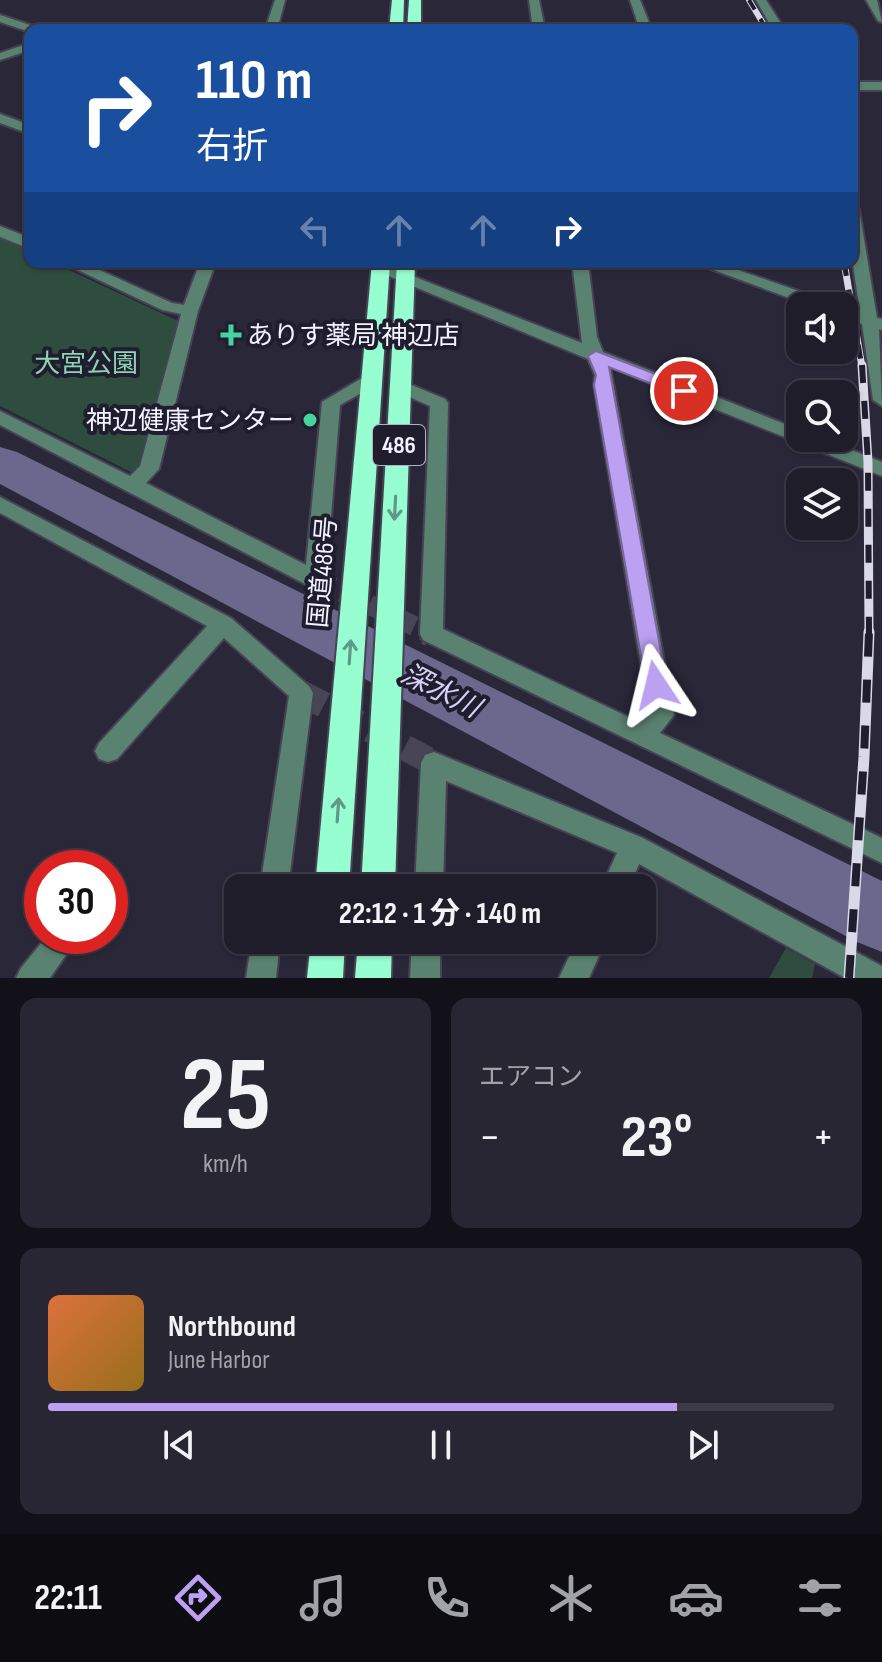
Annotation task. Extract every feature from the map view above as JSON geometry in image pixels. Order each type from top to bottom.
[{"type":"highway","points":[[396,24],[398,0]]},
{"type":"highway","points":[[414,24],[415,0]]},
{"type":"highway","name":"国道486号","points":[[333,874],[373,379],[375,268]]},
{"type":"highway","name":"486","points":[[379,874],[406,270]]},
{"type":"highway","points":[[325,978],[327,954]]},
{"type":"highway","points":[[373,978],[374,954]]},
{"type":"street","points":[[273,24],[280,0]]},
{"type":"street","points":[[534,0],[538,24]]},
{"type":"street","points":[[635,0],[644,24]]},
{"type":"street","points":[[761,0],[775,24]]},
{"type":"street","points":[[877,0],[870,2],[882,19]]},
{"type":"street","points":[[0,18],[24,26]]},
{"type":"street","points":[[0,57],[24,48]]},
{"type":"street","points":[[858,86],[882,86]]},
{"type":"street","points":[[0,118],[24,128]]},
{"type":"street","points":[[0,231],[24,241]]},
{"type":"street","points":[[858,236],[877,323],[882,400]]},
{"type":"street","points":[[82,268],[168,307],[190,311]]},
{"type":"street","points":[[132,485],[149,469],[190,311],[206,268]]},
{"type":"street","points":[[581,268],[588,337],[604,375],[603,385],[662,715],[643,734]]},
{"type":"street","points":[[730,268],[791,292]]},
{"type":"street","points":[[406,270],[596,356],[786,431]]},
{"type":"street","points":[[858,317],[877,323]]},
{"type":"street","points":[[0,417],[315,579],[331,402],[373,379]]},
{"type":"street","points":[[402,387],[439,403],[431,634],[882,851]]},
{"type":"street","points":[[840,452],[882,469]]},
{"type":"street","points":[[0,504],[223,624],[301,693],[276,874]]},
{"type":"street","points":[[108,751],[223,624]]},
{"type":"street","points":[[430,874],[434,763],[468,780],[633,847],[874,978]]},
{"type":"street","points":[[621,874],[633,847]]},
{"type":"street","points":[[31,978],[50,954]]},
{"type":"street","points":[[261,978],[264,954]]},
{"type":"street","points":[[425,978],[426,954]]},
{"type":"street","points":[[574,978],[585,954]]},
{"type":"green space","name":"大宮公園","points":[[0,237],[24,248],[24,268],[65,268],[178,321],[140,466],[131,472],[0,406]]},
{"type":"green space","points":[[786,948],[815,964],[812,978],[769,978]]},
{"type":"waterway","name":"深水川","points":[[0,463],[882,918]]},
{"type":"tunnel","points":[[315,579],[431,634],[427,632]]},
{"type":"tunnel","points":[[301,693],[434,763]]},
{"type":"railway","points":[[749,0],[763,24]]},
{"type":"railway","points":[[845,268],[862,367]]},
{"type":"railway","points":[[862,365],[868,462],[869,632]]},
{"type":"railway","points":[[849,978],[869,632]]},
{"type":"place","name":"ありす薬局 神辺店","points":[[231,335]]},
{"type":"place","name":"神辺健康センター","points":[[310,420]]},
{"type":"route","points":[[656,685],[603,385],[604,375],[596,356],[684,391]]}]
